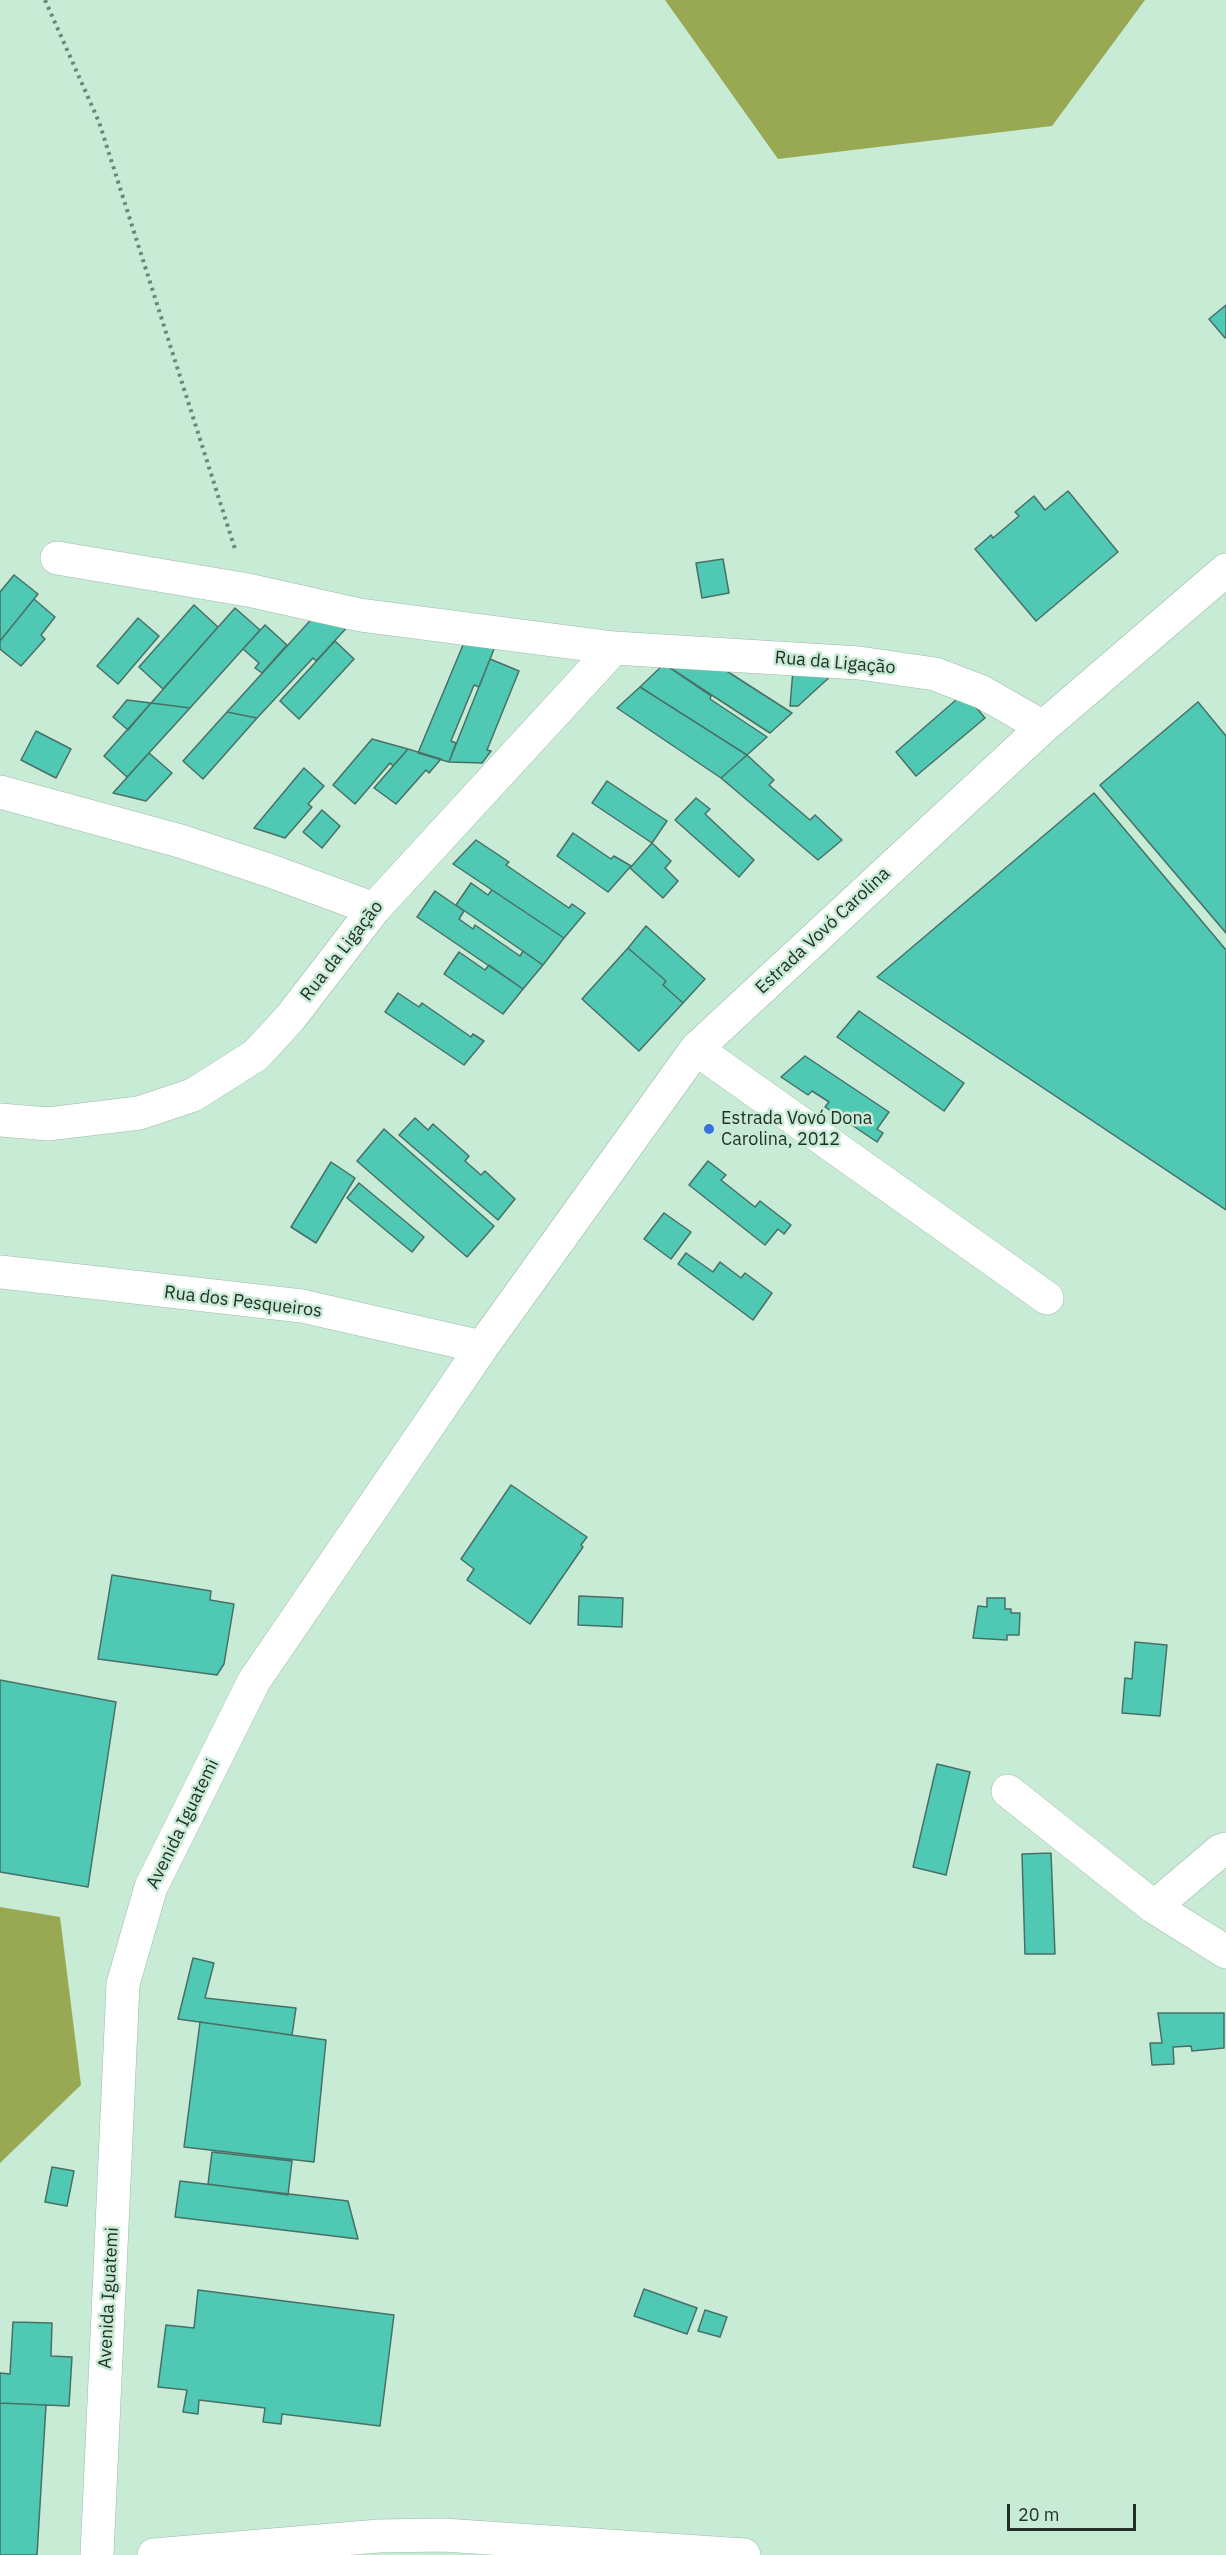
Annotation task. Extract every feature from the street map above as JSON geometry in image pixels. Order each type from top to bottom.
[{"type":"street","name":"Rua da Ligação","points":[[57,558],[248,590],[360,615],[614,648],[860,663],[935,674],[982,692],[1042,727]]},
{"type":"street","name":"Estrada Vovó Carolina","points":[[482,1347],[696,1049],[1042,727],[1226,570]]},
{"type":"street","name":"Rua da Ligação","points":[[0,1120],[48,1124],[139,1113],[193,1095],[256,1055],[290,1018],[374,909],[614,648]]},
{"type":"street","points":[[0,792],[180,841],[374,909]]},
{"type":"street","points":[[696,1049],[1047,1298]]},
{"type":"street","name":"Rua dos Pesqueiros","points":[[0,1272],[302,1306],[482,1347]]},
{"type":"street","name":"Avenida Iguatemi","points":[[97,2555],[123,1984],[151,1887],[254,1681],[482,1347]]},
{"type":"street","points":[[1008,1791],[1154,1907],[1226,1952]]},
{"type":"street","points":[[1154,1907],[1220,1851],[1226,1849]]},
{"type":"street","points":[[154,2555],[368,2536],[443,2535],[744,2555]]},
{"type":"path","points":[[45,0],[99,122],[248,590]]},
{"type":"green space","points":[[665,0],[1145,0],[1052,126],[778,159]]},
{"type":"green space","points":[[0,1907],[60,1917],[81,2085],[0,2163]]},
{"type":"building","points":[[1226,305],[1226,337],[1225,338],[1209,319]]},
{"type":"building","points":[[1068,491],[1118,552],[1036,621],[975,549],[991,535],[993,538],[1019,516],[1015,512],[1034,496],[1045,510]]},
{"type":"building","points":[[723,559],[729,593],[702,598],[696,563]]},
{"type":"building","points":[[14,575],[38,594],[0,641],[0,592]]},
{"type":"building","points":[[34,599],[55,617],[41,635],[45,639],[21,666],[0,649],[0,641]]},
{"type":"building","points":[[194,605],[218,627],[163,689],[139,667]]},
{"type":"building","points":[[235,608],[260,630],[190,708],[151,703]]},
{"type":"building","points":[[318,612],[352,622],[316,661],[313,658],[257,718],[227,712]]},
{"type":"building","points":[[138,618],[159,636],[118,684],[97,666]]},
{"type":"building","points":[[265,625],[287,645],[262,673],[255,668],[259,663],[243,649]]},
{"type":"building","points":[[468,633],[498,639],[479,687],[474,685],[451,741],[456,743],[449,762],[418,753]]},
{"type":"building","points":[[335,641],[354,659],[299,719],[280,701]]},
{"type":"building","points":[[490,659],[519,671],[487,750],[491,751],[482,763],[449,762]]},
{"type":"building","points":[[664,664],[722,668],[792,713],[770,733]]},
{"type":"building","points":[[664,664],[711,696],[710,699],[767,737],[747,755],[640,687]]},
{"type":"building","points":[[793,670],[833,674],[798,706],[790,706]]},
{"type":"building","points":[[640,687],[747,755],[721,778],[617,708]]},
{"type":"building","points":[[964,693],[985,718],[916,776],[896,752]]},
{"type":"building","points":[[127,700],[151,703],[128,730],[113,717]]},
{"type":"building","points":[[1198,702],[1226,736],[1226,933],[1100,785]]},
{"type":"building","points":[[151,703],[190,708],[127,777],[104,756]]},
{"type":"building","points":[[227,712],[257,718],[203,779],[183,761]]},
{"type":"building","points":[[36,731],[71,749],[56,778],[21,760]]},
{"type":"building","points":[[372,739],[408,749],[393,766],[390,763],[355,804],[333,785]]},
{"type":"building","points":[[408,749],[441,759],[429,773],[426,770],[396,804],[374,788]]},
{"type":"building","points":[[149,753],[172,773],[146,801],[113,793]]},
{"type":"building","points":[[747,755],[774,780],[769,785],[810,820],[815,815],[842,840],[818,860],[721,778]]},
{"type":"building","points":[[304,768],[324,786],[308,804],[312,807],[285,838],[254,828]]},
{"type":"building","points":[[607,781],[667,821],[652,843],[592,803]]},
{"type":"building","points":[[1094,793],[1226,950],[1226,1210],[877,977]]},
{"type":"building","points":[[696,798],[710,809],[705,814],[754,860],[739,877],[675,820]]},
{"type":"building","points":[[322,810],[340,826],[322,848],[303,832]]},
{"type":"building","points":[[573,833],[611,859],[614,856],[631,866],[608,892],[557,856]]},
{"type":"building","points":[[476,840],[509,862],[506,865],[569,908],[572,904],[585,913],[564,938],[453,864]]},
{"type":"building","points":[[652,843],[671,861],[665,868],[678,881],[663,898],[630,868]]},
{"type":"building","points":[[471,883],[488,895],[492,890],[564,938],[543,965],[456,905]]},
{"type":"building","points":[[435,891],[464,911],[459,919],[473,929],[475,925],[520,956],[523,951],[543,965],[523,989],[417,917]]},
{"type":"building","points":[[646,926],[705,979],[683,1003],[663,985],[666,981],[628,948]]},
{"type":"building","points":[[628,948],[666,981],[663,985],[683,1003],[639,1051],[582,999]]},
{"type":"building","points":[[459,952],[485,970],[489,965],[523,989],[503,1014],[444,974]]},
{"type":"building","points":[[398,993],[419,1007],[422,1003],[471,1037],[473,1034],[484,1041],[464,1065],[385,1012]]},
{"type":"building","points":[[859,1011],[964,1083],[944,1111],[837,1037]]},
{"type":"building","points":[[805,1056],[889,1112],[877,1129],[883,1133],[877,1142],[825,1107],[829,1102],[812,1091],[808,1095],[781,1077]]},
{"type":"building","points":[[415,1118],[428,1130],[433,1124],[469,1156],[465,1161],[481,1175],[485,1171],[515,1199],[498,1220],[399,1135]]},
{"type":"building","points":[[384,1129],[494,1226],[467,1257],[357,1161]]},
{"type":"building","points":[[708,1161],[726,1175],[721,1180],[755,1207],[760,1201],[791,1225],[784,1234],[778,1229],[765,1245],[689,1185]]},
{"type":"building","points":[[331,1162],[355,1178],[316,1243],[291,1227]]},
{"type":"building","points":[[359,1183],[424,1237],[412,1252],[347,1198]]},
{"type":"building","points":[[664,1213],[691,1232],[671,1259],[644,1239]]},
{"type":"building","points":[[686,1253],[713,1272],[720,1262],[741,1278],[745,1273],[772,1293],[753,1320],[678,1264]]},
{"type":"building","points":[[511,1485],[587,1537],[581,1545],[583,1547],[530,1624],[467,1580],[474,1569],[461,1559]]},
{"type":"building","points":[[112,1575],[211,1591],[210,1600],[234,1604],[224,1664],[217,1675],[98,1659]]},
{"type":"building","points":[[579,1596],[623,1598],[622,1627],[578,1625]]},
{"type":"building","points":[[987,1598],[1005,1598],[1005,1609],[1011,1609],[1011,1613],[1020,1613],[1019,1635],[1007,1635],[1007,1640],[973,1638],[978,1606],[987,1607]]},
{"type":"building","points":[[1135,1642],[1167,1645],[1160,1716],[1122,1713],[1125,1678],[1132,1679]]},
{"type":"building","points":[[0,1680],[116,1702],[88,1887],[0,1872]]},
{"type":"building","points":[[937,1764],[970,1772],[946,1875],[913,1867]]},
{"type":"building","points":[[1051,1853],[1055,1954],[1025,1954],[1022,1854]]},
{"type":"building","points":[[193,1958],[214,1963],[205,1998],[296,2008],[292,2035],[178,2019]]},
{"type":"building","points":[[1158,2013],[1224,2013],[1224,2048],[1192,2051],[1191,2046],[1173,2047],[1174,2064],[1152,2065],[1150,2043],[1162,2043]]},
{"type":"building","points":[[200,2022],[326,2040],[314,2162],[184,2147]]},
{"type":"building","points":[[212,2152],[292,2161],[288,2195],[208,2184]]},
{"type":"building","points":[[52,2167],[74,2171],[67,2206],[45,2202]]},
{"type":"building","points":[[180,2181],[348,2201],[358,2239],[175,2217]]},
{"type":"building","points":[[644,2289],[697,2308],[687,2334],[634,2316]]},
{"type":"building","points":[[198,2290],[394,2315],[380,2426],[282,2414],[281,2424],[263,2422],[265,2408],[199,2400],[198,2414],[183,2412],[187,2390],[158,2387],[166,2325],[194,2328]]},
{"type":"building","points":[[705,2310],[727,2317],[720,2337],[698,2331]]},
{"type":"building","points":[[13,2322],[52,2323],[51,2356],[72,2357],[69,2406],[0,2403],[0,2373],[10,2374]]},
{"type":"building","points":[[0,2403],[46,2405],[37,2555],[0,2555]]},
{"type":"place","name":"Estrada Vovó Dona Carolina, 2012","points":[[709,1129]]}]
